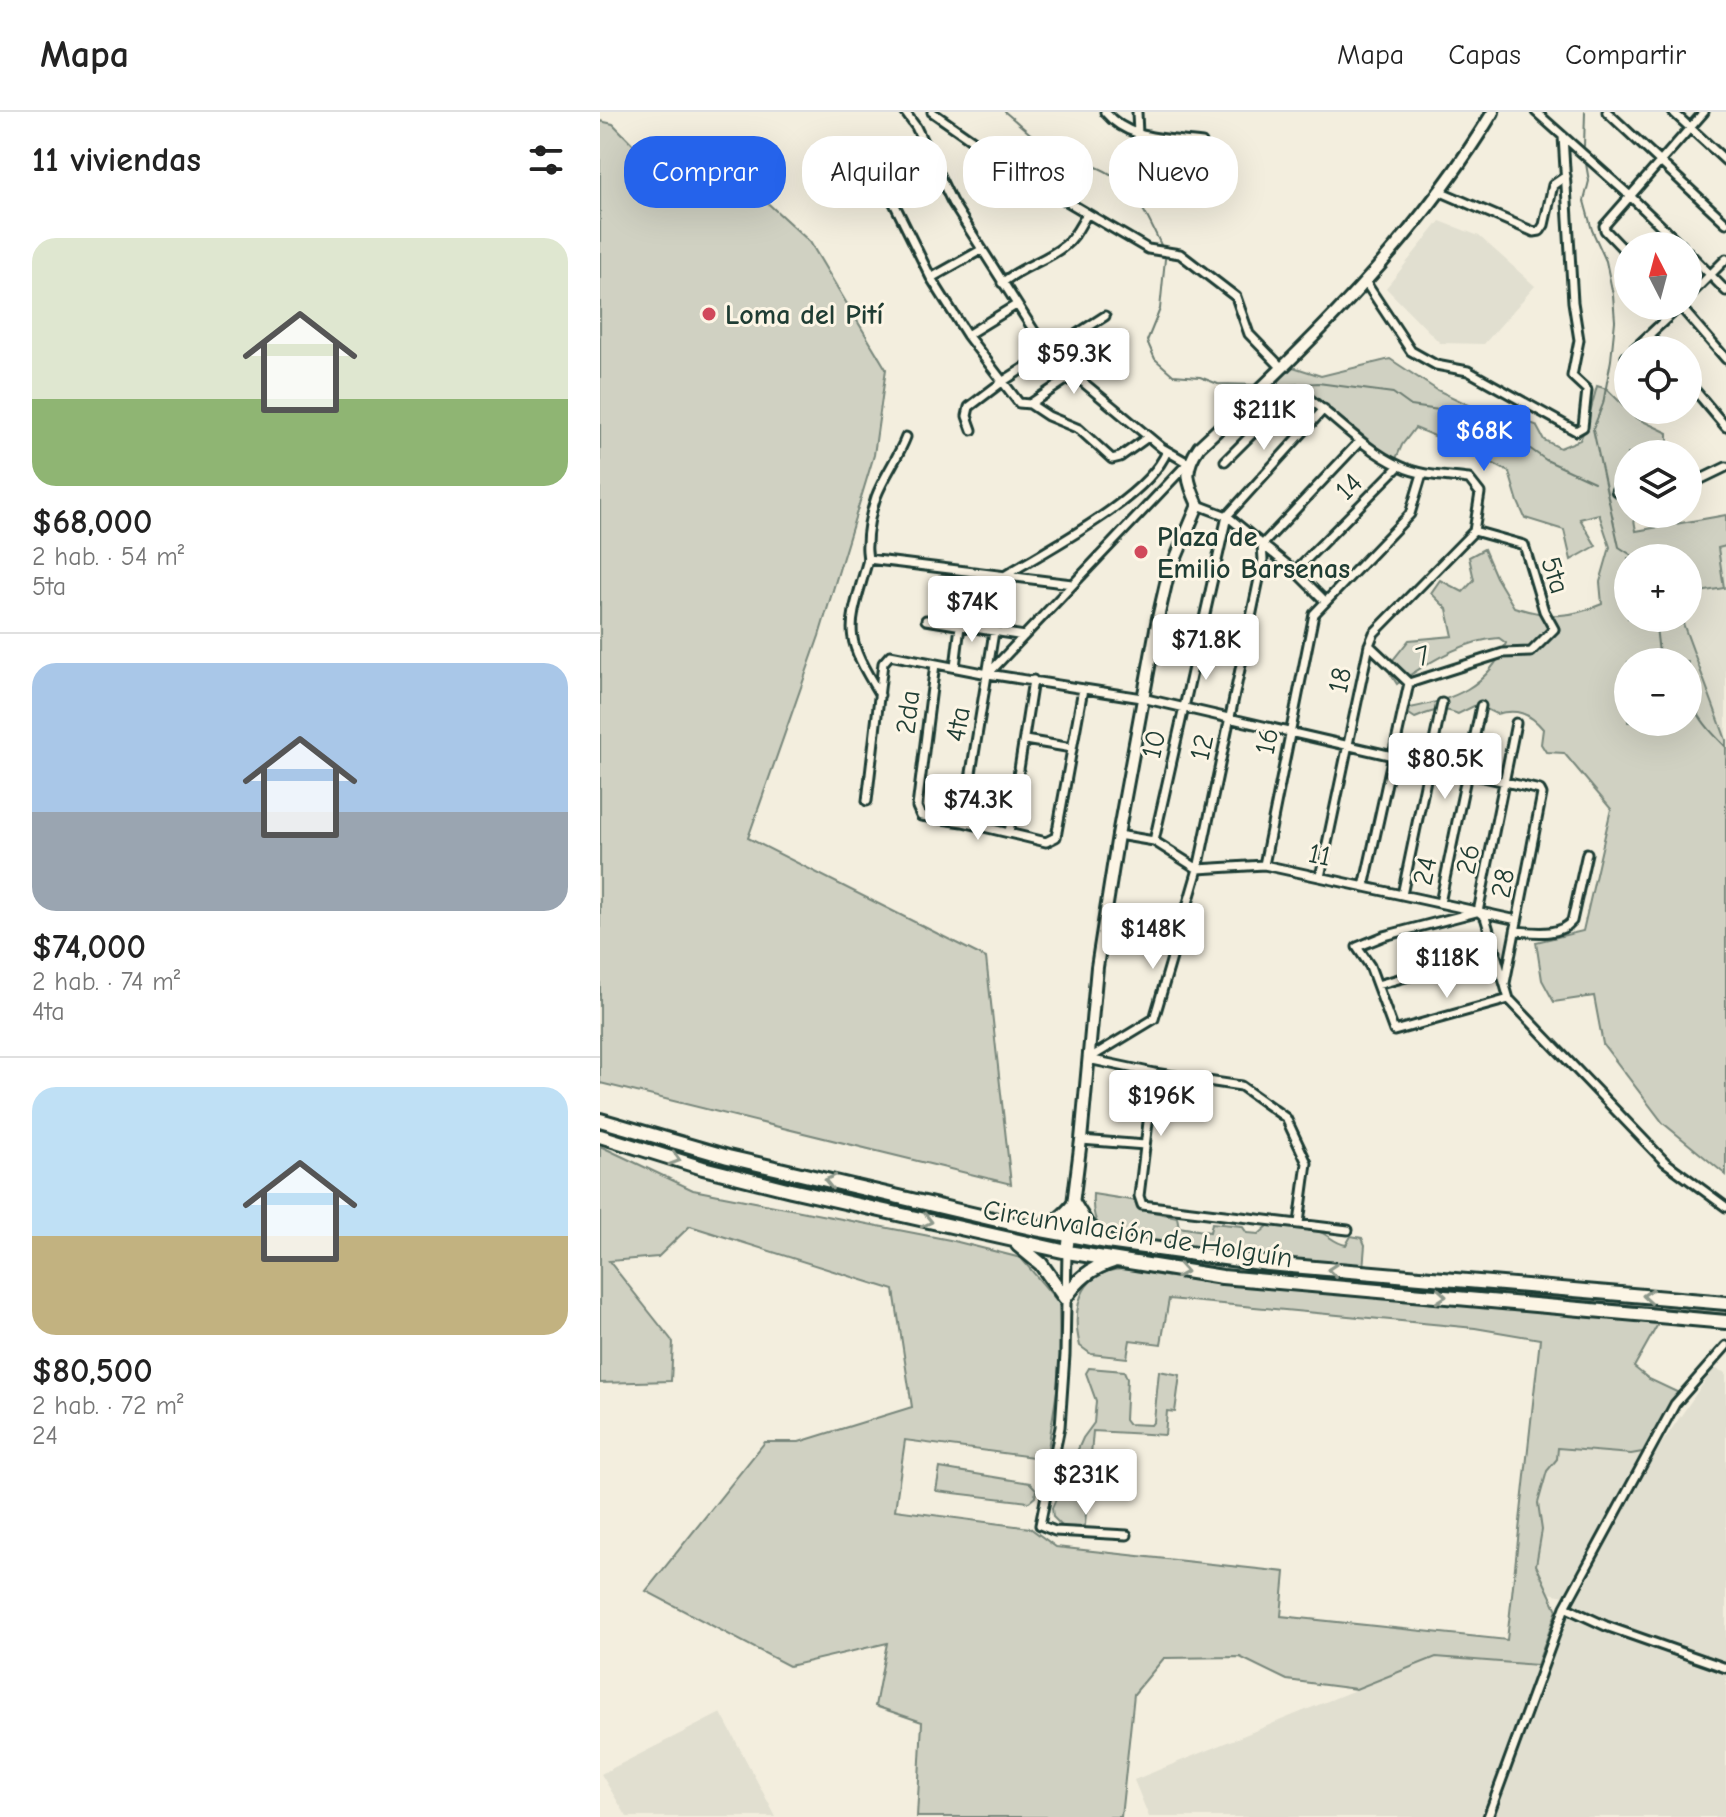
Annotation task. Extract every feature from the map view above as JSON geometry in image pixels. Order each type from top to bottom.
[{"type":"highway","name":"Circunvalación de Holguín","points":[[600,1120],[728,1157],[1036,1229],[1107,1242],[1268,1264],[1726,1303]]},
{"type":"highway","name":"Circunvalación de Holguín","points":[[600,1136],[718,1172],[1067,1252],[1222,1277],[1726,1322]]},
{"type":"highway","points":[[1036,1229],[1064,1217],[1074,1204],[1087,1225],[1107,1242]]},
{"type":"highway","points":[[1008,1239],[1033,1256],[1065,1298],[1076,1281],[1101,1265],[1117,1260]]},
{"type":"street","points":[[905,112],[920,136]]},
{"type":"street","points":[[932,112],[1022,175],[1148,249],[1180,254],[1236,297],[1249,334],[1282,368]]},
{"type":"street","points":[[1105,112],[1115,124],[1146,136]]},
{"type":"street","points":[[1137,112],[1138,135]]},
{"type":"street","points":[[988,674],[1188,463],[1199,447],[1282,368],[1387,260],[1469,153],[1493,112]]},
{"type":"street","points":[[1536,112],[1667,232]]},
{"type":"street","points":[[1607,112],[1726,223]]},
{"type":"street","points":[[1673,112],[1726,161]]},
{"type":"street","points":[[1614,239],[1604,228],[1629,195],[1704,112]]},
{"type":"street","points":[[1366,283],[1411,351],[1436,365],[1468,371],[1576,431],[1580,430],[1583,427],[1587,390],[1572,376],[1579,340],[1573,302],[1563,136]]},
{"type":"street","points":[[1439,191],[1534,232],[1540,231],[1544,225],[1553,185],[1566,176]]},
{"type":"street","points":[[947,191],[1048,353],[1148,437],[1188,463]]},
{"type":"street","points":[[894,208],[931,278],[967,335],[1019,403],[1030,404],[1048,416],[1079,429],[1112,459],[1120,457],[1148,437]]},
{"type":"street","points":[[1002,283],[1018,269],[1063,248],[1087,214]]},
{"type":"street","points":[[931,278],[981,250]]},
{"type":"street","points":[[1702,283],[1726,259]]},
{"type":"street","points":[[1702,265],[1726,291]]},
{"type":"street","points":[[967,335],[1016,305]]},
{"type":"street","points":[[972,430],[967,416],[969,407],[1002,382],[1105,316]]},
{"type":"street","points":[[1649,335],[1665,320]]},
{"type":"street","points":[[1692,320],[1726,359]]},
{"type":"street","points":[[1030,404],[1073,375]]},
{"type":"street","points":[[1225,461],[1290,396],[1303,394],[1360,441],[1399,466],[1422,474],[1469,479],[1480,493],[1474,531]]},
{"type":"street","points":[[1702,399],[1726,427]]},
{"type":"street","points":[[1241,407],[1261,426]]},
{"type":"street","name":"10","points":[[1154,841],[1227,516],[1324,409]]},
{"type":"street","points":[[880,695],[860,663],[850,634],[856,597],[868,559],[867,544],[877,496],[906,437]]},
{"type":"street","points":[[1262,545],[1360,441]]},
{"type":"street","points":[[1006,575],[1131,497],[1153,477],[1167,451]]},
{"type":"street","points":[[1188,463],[1189,485],[1198,505],[1227,516],[1295,571],[1325,601]]},
{"type":"street","name":"14","points":[[1295,571],[1399,466]]},
{"type":"street","points":[[1702,479],[1726,467]]},
{"type":"street","name":"16","points":[[1264,865],[1314,614],[1410,514],[1422,474]]},
{"type":"street","points":[[1127,1535],[1055,1531],[1040,1525],[1060,1427],[1067,1235],[1074,1204],[1097,967],[1142,698],[1167,579],[1198,505]]},
{"type":"street","name":"5ta","points":[[1474,531],[1524,545],[1544,611],[1554,629]]},
{"type":"street","name":"18","points":[[1320,877],[1374,633],[1474,531]]},
{"type":"street","name":"12","points":[[1088,1059],[1154,1019],[1198,869],[1263,560],[1262,545]]},
{"type":"street","points":[[868,559],[1072,584]]},
{"type":"street","points":[[926,620],[1024,636]]},
{"type":"street","points":[[955,667],[960,626]]},
{"type":"street","name":"7","points":[[1369,645],[1409,683],[1503,653],[1531,652],[1554,629]]},
{"type":"street","name":"4ta","points":[[963,822],[994,632]]},
{"type":"street","points":[[867,801],[880,695],[886,658],[890,655],[1142,698],[1506,783]]},
{"type":"street","name":"2da","points":[[935,664],[918,813],[963,822]]},
{"type":"street","points":[[1009,833],[1033,680]]},
{"type":"street","points":[[1364,887],[1409,683]]},
{"type":"street","points":[[963,822],[1046,842],[1056,837],[1083,689]]},
{"type":"street","points":[[1402,895],[1442,703]]},
{"type":"street","name":"24","points":[[1440,903],[1481,706]]},
{"type":"street","name":"26","points":[[1509,999],[1485,917],[1478,912],[1516,723]]},
{"type":"street","points":[[1025,740],[1072,748]]},
{"type":"street","name":"28","points":[[1505,983],[1542,792],[1506,783]]},
{"type":"street","points":[[1118,835],[1154,841],[1198,869]]},
{"type":"street","points":[[1515,931],[1544,933],[1567,927],[1572,921],[1587,853]]},
{"type":"street","name":"11","points":[[1198,869],[1264,865],[1517,920]]},
{"type":"street","points":[[1478,912],[1384,936],[1357,947],[1370,966],[1384,1011],[1394,1031],[1509,999],[1665,1162],[1726,1207]]},
{"type":"street","points":[[1377,985],[1496,952]]},
{"type":"street","points":[[1088,1059],[1241,1086],[1286,1118],[1307,1163],[1299,1223]]},
{"type":"street","points":[[1154,1073],[1139,1196],[1142,1205],[1348,1230]]},
{"type":"street","points":[[1081,1140],[1145,1145]]},
{"type":"street","points":[[1488,1817],[1565,1607],[1675,1404],[1726,1346]]},
{"type":"street","points":[[1565,1607],[1606,1626],[1726,1668]]},
{"type":"shaded area","points":[[600,121],[613,124],[625,136],[624,208],[773,208],[810,242],[886,369],[874,455],[819,636],[748,838],[986,958],[1011,1184],[600,1083]]},
{"type":"shaded area","points":[[1440,221],[1479,236],[1535,286],[1484,344],[1440,343],[1386,288]]},
{"type":"shaded area","points":[[1390,359],[1437,390],[1507,423],[1515,418],[1536,425],[1544,440],[1560,448],[1580,440],[1597,386],[1607,389],[1614,396],[1614,424],[1649,424],[1668,433],[1668,440],[1614,440],[1614,528],[1635,528],[1636,531],[1702,528],[1702,519],[1726,515],[1726,546],[1718,548],[1724,588],[1702,592],[1702,544],[1614,544],[1614,632],[1686,632],[1692,648],[1614,648],[1614,736],[1702,736],[1702,675],[1726,740],[1726,1175],[1663,1123],[1603,1044],[1594,996],[1554,1002],[1542,980],[1536,942],[1583,931],[1611,809],[1564,753],[1546,752],[1541,744],[1543,729],[1527,715],[1516,712],[1496,714],[1484,708],[1482,702],[1458,714],[1441,710],[1415,718],[1409,714],[1410,708],[1455,696],[1479,681],[1506,643],[1499,638],[1459,648],[1397,684],[1390,673],[1393,660],[1409,640],[1453,636],[1447,609],[1431,593],[1440,580],[1463,592],[1474,580],[1469,557],[1484,549],[1514,607],[1558,615],[1602,604],[1600,582],[1610,547],[1599,514],[1580,519],[1596,546],[1571,560],[1564,530],[1525,518],[1509,472],[1464,448],[1415,428],[1395,461],[1311,394],[1295,391],[1277,398],[1270,393],[1290,366],[1321,376]]},
{"type":"shaded area","points":[[1726,546],[1726,743],[1702,676],[1702,648],[1692,648],[1686,632],[1702,632],[1702,592],[1724,588],[1718,547]]},
{"type":"shaded area","points":[[600,1128],[747,1170],[1045,1237],[1059,1243],[1056,1245],[745,1175],[600,1132]]},
{"type":"shaded area","points":[[600,1146],[693,1190],[950,1240],[1021,1258],[1059,1303],[1060,1371],[1048,1449],[1040,1458],[905,1440],[895,1510],[1030,1528],[1056,1547],[1285,1572],[1281,1616],[1507,1640],[1540,1339],[1475,1328],[1169,1299],[1161,1344],[1130,1340],[1127,1358],[1091,1354],[1080,1346],[1077,1313],[1083,1292],[1098,1276],[1109,1271],[1129,1270],[1163,1276],[1375,1293],[1658,1324],[1634,1367],[1649,1379],[1681,1394],[1648,1451],[1631,1454],[1558,1448],[1557,1459],[1547,1471],[1538,1503],[1542,1530],[1536,1565],[1557,1610],[1537,1665],[1436,1657],[1356,1689],[1287,1680],[1240,1657],[1164,1658],[1134,1694],[1121,1817],[917,1817],[922,1722],[875,1706],[887,1643],[789,1666],[646,1591],[765,1442],[799,1442],[912,1407],[894,1290],[690,1226],[658,1257],[609,1261],[673,1342],[671,1381],[600,1383]]},
{"type":"shaded area","points":[[1093,1194],[1137,1201],[1139,1209],[1177,1217],[1179,1227],[1210,1232],[1212,1223],[1242,1226],[1247,1233],[1259,1234],[1269,1225],[1299,1228],[1321,1232],[1346,1245],[1351,1236],[1362,1238],[1365,1245],[1363,1269],[1131,1243],[1100,1228],[1094,1214]]},
{"type":"shaded area","points":[[1076,1246],[1200,1264],[1726,1310],[1726,1314],[1318,1280],[1156,1261]]},
{"type":"shaded area","points":[[1089,1368],[1124,1371],[1127,1378],[1125,1420],[1128,1424],[1151,1425],[1154,1421],[1159,1371],[1180,1375],[1175,1412],[1167,1411],[1165,1435],[1093,1431],[1085,1525],[1063,1527],[1053,1517],[1052,1508],[1083,1438],[1094,1423],[1096,1401],[1086,1373]]},
{"type":"shaded area","points":[[1714,1368],[1726,1373],[1726,1817],[1149,1817],[1134,1780],[1436,1657],[1549,1666],[1576,1599],[1653,1456]]},
{"type":"shaded area","points":[[1530,1439],[1648,1451],[1570,1597],[1513,1586]]},
{"type":"shaded area","points":[[940,1468],[1030,1483],[1036,1489],[1035,1497],[1029,1502],[936,1491]]},
{"type":"shaded area","points":[[721,1713],[776,1817],[627,1817],[601,1774]]},
{"type":"waterway","points":[[1005,112],[1059,156],[1094,166],[1118,179],[1136,198],[1161,245]]},
{"type":"waterway","points":[[1584,146],[1585,112]]},
{"type":"waterway","points":[[1585,158],[1589,181],[1584,201],[1592,230],[1606,261],[1613,295],[1615,321],[1611,360],[1603,404],[1593,429],[1618,544]]},
{"type":"waterway","points":[[1165,259],[1160,309],[1147,341],[1155,359],[1173,375],[1200,377],[1218,384],[1258,385]]},
{"type":"waterway","points":[[1268,387],[1282,390],[1289,385],[1318,383],[1393,393],[1411,406],[1460,413],[1522,443],[1546,460],[1594,482]]},
{"type":"waterway","points":[[1657,632],[1658,648]]},
{"type":"waterway","points":[[1702,719],[1726,747]]},
{"type":"place","name":"Loma del Pití","points":[[709,314]]},
{"type":"place","name":"Plaza de Emilio Barsenas","points":[[1141,552]]}]
